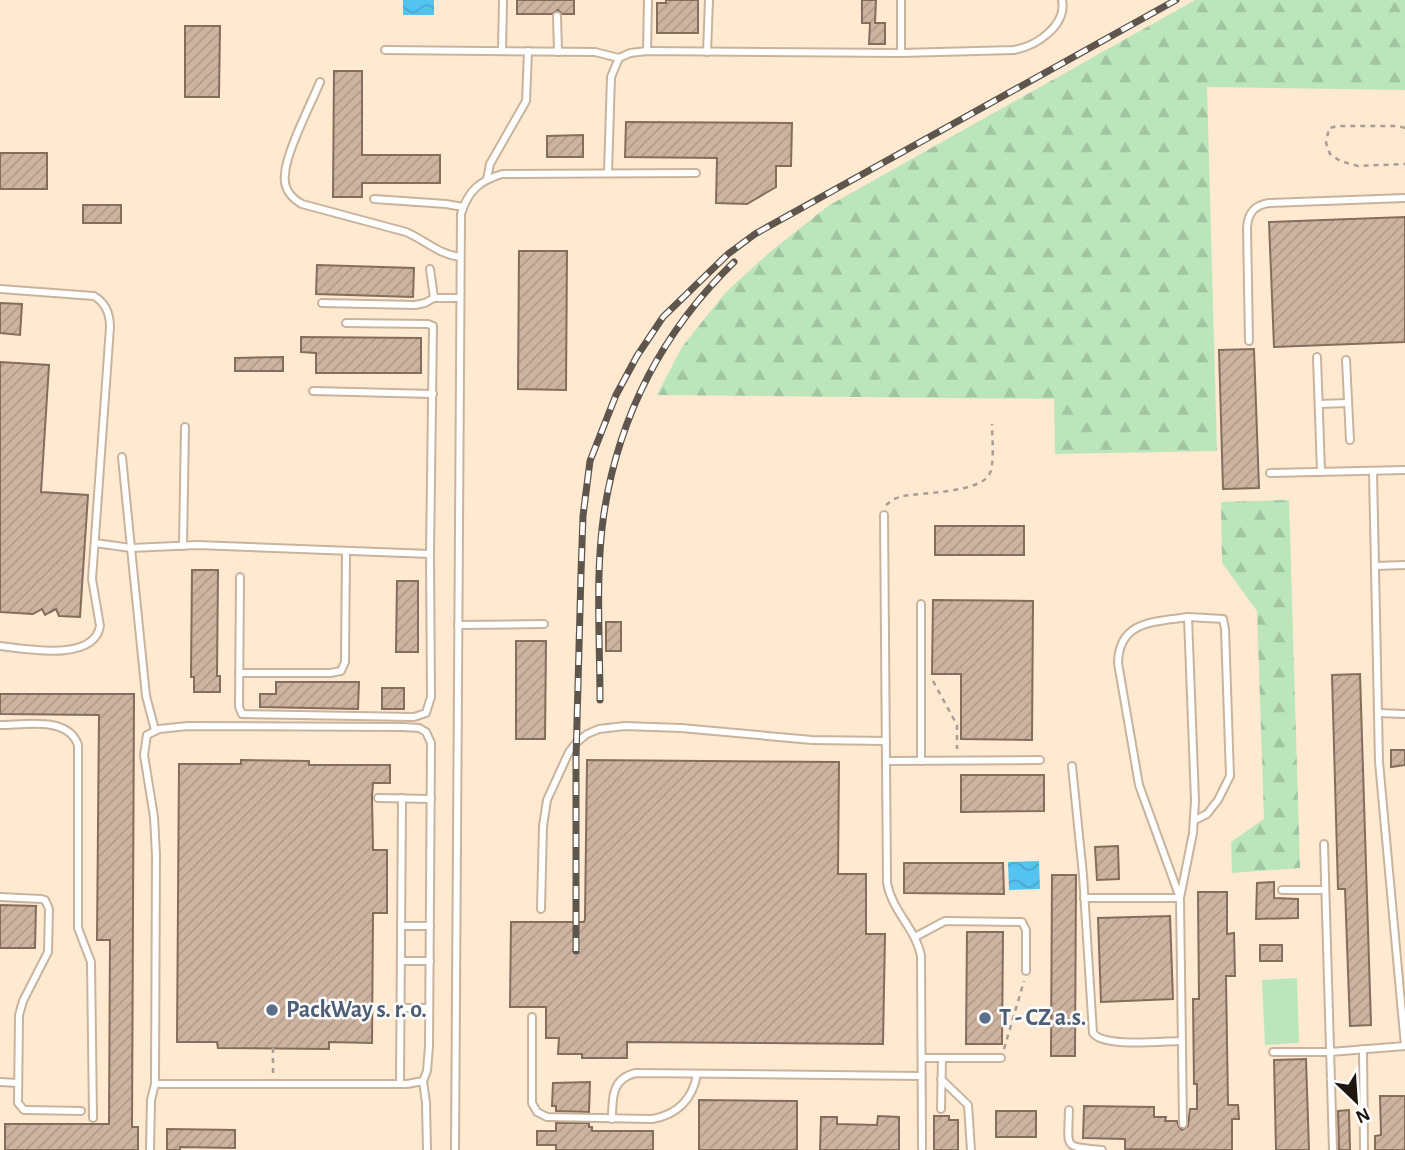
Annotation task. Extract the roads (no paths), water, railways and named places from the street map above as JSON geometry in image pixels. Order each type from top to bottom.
[{"type":"lane","points":[[502,51],[503,0]]},
{"type":"lane","points":[[647,51],[648,0]]},
{"type":"lane","points":[[707,52],[709,0]]},
{"type":"lane","points":[[901,0],[901,53]]},
{"type":"lane","points":[[385,50],[595,52],[619,58],[630,53],[647,51],[901,53],[1023,48],[1040,40],[1053,28],[1062,14],[1062,0]]},
{"type":"lane","points":[[557,16],[558,52]]},
{"type":"lane","points":[[487,179],[490,164],[526,101],[528,51]]},
{"type":"lane","points":[[608,173],[611,77],[619,58]]},
{"type":"lane","points":[[320,82],[285,172],[287,190],[293,199],[302,204],[406,232],[439,252],[460,257]]},
{"type":"lane","points":[[455,1150],[460,228],[463,207],[473,189],[487,179],[502,174],[696,173]]},
{"type":"lane","points":[[1250,341],[1247,219],[1258,205],[1405,198]]},
{"type":"lane","points":[[374,199],[463,207]]},
{"type":"lane","points":[[430,270],[434,298]]},
{"type":"lane","points":[[0,289],[86,294],[99,299],[107,310],[110,327],[92,586],[100,626],[96,639],[84,647],[62,650],[0,646]]},
{"type":"lane","points":[[322,303],[415,305],[434,298],[460,298]]},
{"type":"lane","points":[[240,577],[239,707],[245,715],[414,717],[426,713],[431,697],[433,327],[428,324],[346,323]]},
{"type":"lane","points":[[1317,357],[1321,472]]},
{"type":"lane","points":[[1346,360],[1350,440]]},
{"type":"lane","points":[[313,391],[433,394]]},
{"type":"lane","points":[[1319,404],[1348,403]]},
{"type":"lane","points":[[183,545],[185,427]]},
{"type":"lane","points":[[122,457],[146,696],[155,730]]},
{"type":"lane","points":[[1270,473],[1405,470]]},
{"type":"lane","points":[[1273,1052],[1330,1052],[1405,1047],[1379,762],[1373,471]]},
{"type":"lane","points":[[884,515],[889,892],[920,948],[922,1148]]},
{"type":"lane","points":[[95,543],[131,548],[183,545],[430,554]]},
{"type":"lane","points":[[239,673],[341,671],[345,662],[345,551]]},
{"type":"lane","points":[[1375,566],[1405,565]]},
{"type":"lane","points":[[921,604],[921,761]]},
{"type":"lane","points":[[1180,898],[1139,785],[1118,663],[1119,648],[1128,633],[1148,623],[1188,617],[1223,619],[1225,629],[1230,776],[1212,807],[1195,820]]},
{"type":"lane","points":[[1183,1124],[1180,898],[1195,820],[1188,617]]},
{"type":"lane","points":[[458,625],[544,624]]},
{"type":"lane","points":[[1378,713],[1405,714]]},
{"type":"lane","points":[[0,725],[58,726],[71,732],[78,745],[78,928],[91,962],[93,1118]]},
{"type":"lane","points":[[150,1150],[151,1100],[155,1084],[155,840],[144,755],[148,735],[155,730],[188,726],[419,728],[430,738],[429,1056],[423,1081],[427,1150]]},
{"type":"lane","points":[[541,909],[543,825],[547,800],[569,752],[587,734],[599,729],[625,726],[681,728],[812,740],[886,741]]},
{"type":"lane","points":[[886,761],[1040,760]]},
{"type":"lane","points":[[1072,766],[1093,1034],[1109,1042],[1182,1041]]},
{"type":"lane","points":[[378,798],[431,799]]},
{"type":"lane","points":[[400,1084],[402,798]]},
{"type":"lane","points":[[1324,844],[1333,1150]]},
{"type":"lane","points":[[1282,890],[1325,890]]},
{"type":"lane","points":[[0,897],[41,899],[45,900],[49,909],[48,951],[20,1008],[18,1103],[24,1110],[81,1111]]},
{"type":"lane","points":[[1084,898],[1180,898]]},
{"type":"lane","points":[[915,937],[945,921],[1022,922],[1026,930],[1027,971]]},
{"type":"lane","points":[[401,926],[430,926]]},
{"type":"lane","points":[[401,961],[430,961]]},
{"type":"lane","points":[[401,1007],[429,1007]]},
{"type":"lane","points":[[532,1017],[531,1097],[534,1108],[541,1115],[552,1118],[652,1119],[674,1112],[689,1098],[697,1074]]},
{"type":"lane","points":[[1363,1049],[1364,1150]]},
{"type":"lane","points":[[922,1058],[1001,1058]]},
{"type":"lane","points":[[941,1109],[942,1058]]},
{"type":"lane","points":[[612,1119],[614,1091],[617,1083],[628,1074],[644,1072],[921,1076]]},
{"type":"lane","points":[[942,1079],[959,1093],[968,1105],[971,1116],[971,1150]]},
{"type":"lane","points":[[155,1084],[400,1084],[423,1081]]},
{"type":"lane","points":[[0,1082],[17,1083]]},
{"type":"lane","points":[[1069,1110],[1068,1138],[1071,1146],[1075,1149],[1102,1150]]},
{"type":"water","points":[[403,0],[434,0],[434,15],[403,15]]},
{"type":"water","points":[[1039,861],[1040,889],[1009,890],[1008,862]]},
{"type":"railway","points":[[576,951],[576,759],[583,516],[590,461],[616,395],[637,356],[663,317],[728,254],[755,234],[1176,0]]},
{"type":"railway","points":[[600,700],[601,536],[611,477],[621,442],[633,409],[666,346],[686,317],[734,262]]},
{"type":"place","name":"PackWay s. r. o.","points":[[272,1010]]},
{"type":"place","name":"T - CZ a.s.","points":[[985,1018]]}]
